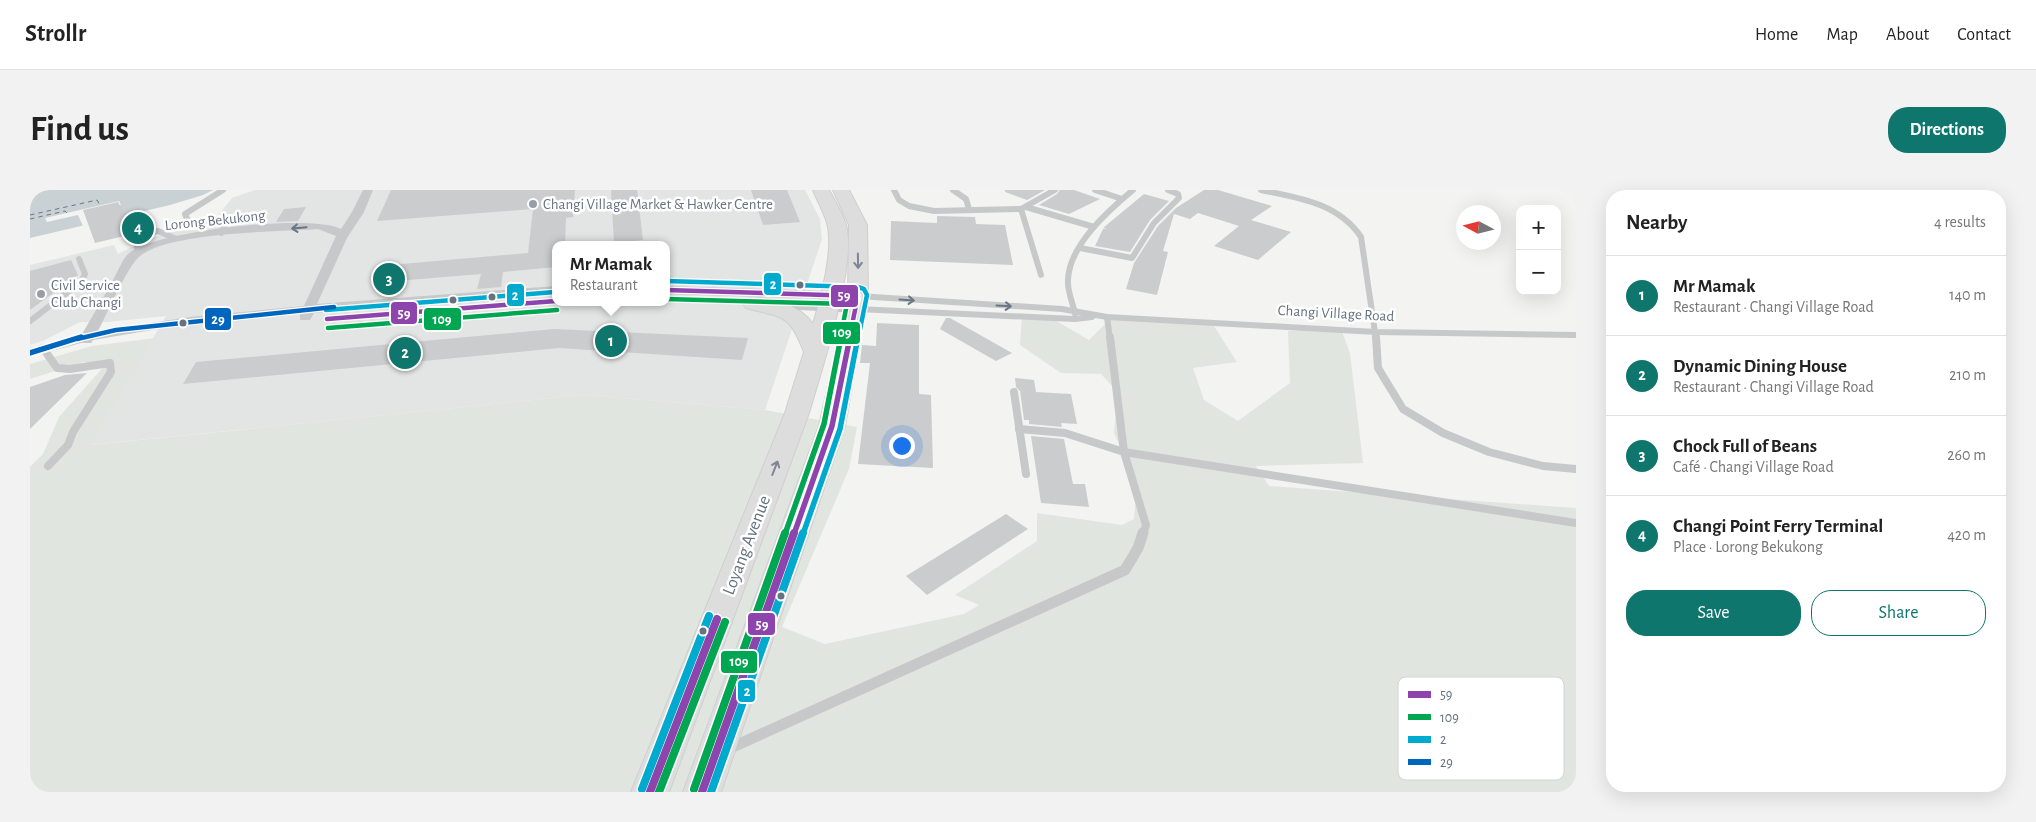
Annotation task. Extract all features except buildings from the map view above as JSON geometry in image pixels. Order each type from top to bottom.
[{"type":"main road","name":"Loyang Avenue","points":[[650,792],[786,442],[816,355],[830,301],[838,231],[828,202],[821,190]]},
{"type":"main road","points":[[702,792],[713,756],[832,426],[846,350],[858,303],[858,225],[842,190]]},
{"type":"main road","points":[[753,304],[786,311],[797,318],[804,326],[816,355]]},
{"type":"street","points":[[306,315],[343,235],[358,212],[368,190]]},
{"type":"street","name":"Lorong Bekukong","points":[[318,226],[358,212]]},
{"type":"street","name":"Lorong Bekukong","points":[[138,252],[174,238],[221,233],[318,226],[332,228],[343,235]]},
{"type":"street","points":[[85,341],[120,278],[138,252]]},
{"type":"street","points":[[30,362],[41,352],[85,341],[142,337],[306,315],[552,290]]},
{"type":"street","name":"Changi Village Road","points":[[670,290],[858,303]]},
{"type":"street","points":[[306,315],[552,301]]},
{"type":"street","name":"Changi Village Road","points":[[670,301],[753,304],[830,301]]},
{"type":"lane","points":[[221,233],[226,221],[188,221],[185,214],[187,211],[210,200],[223,190]]},
{"type":"lane","points":[[894,190],[900,200],[909,206],[921,209],[1024,208],[1094,227]]},
{"type":"lane","points":[[952,190],[966,199],[969,209]]},
{"type":"lane","points":[[1024,208],[1055,190]]},
{"type":"lane","points":[[1095,190],[1122,199]]},
{"type":"lane","points":[[1075,319],[1068,277],[1080,248],[1094,227],[1133,190]]},
{"type":"lane","points":[[1080,248],[1123,258],[1132,258],[1154,223],[1179,198],[1178,194],[1168,190]]},
{"type":"lane","points":[[1261,190],[1327,207],[1344,215],[1356,227],[1361,237],[1376,332],[1378,368],[1403,409],[1442,433],[1489,452],[1543,466],[1576,469]]},
{"type":"lane","points":[[1024,208],[1041,275]]},
{"type":"lane","points":[[147,233],[158,231],[174,238]]},
{"type":"lane","points":[[135,236],[131,239],[137,245],[138,252]]},
{"type":"lane","points":[[30,321],[81,282],[85,274],[79,259]]},
{"type":"lane","name":"Changi Village Road","points":[[858,303],[1074,310],[1095,316],[1107,317],[1376,332],[1576,335]]},
{"type":"lane","name":"Changi Village Road","points":[[858,303],[1075,319],[1095,316]]},
{"type":"lane","points":[[713,756],[1125,570],[1138,548],[1146,525],[1124,452],[1107,317]]},
{"type":"lane","points":[[41,352],[57,368],[64,370],[99,362],[110,363],[111,372],[73,432],[68,445],[48,466]]},
{"type":"lane","points":[[1014,392],[1026,474]]},
{"type":"lane","points":[[1019,429],[1065,433],[1124,452],[1576,523]]},
{"type":"shaded area","points":[[30,190],[213,190],[170,205],[30,238]]},
{"type":"shaded area","points":[[255,190],[805,190],[820,219],[822,239],[765,410],[583,395],[89,445],[166,316],[107,322],[80,322],[45,340],[30,345],[30,265],[114,245],[118,254],[145,240],[174,231],[208,228],[232,198]]},
{"type":"shaded area","points":[[1022,315],[1048,316],[1089,340],[1112,317],[1212,323],[1237,362],[1193,368],[1204,400],[1238,421],[1290,383],[1288,331],[1341,329],[1350,353],[1363,463],[1256,466],[1269,486],[1576,508],[1576,792],[30,792],[30,467],[43,454],[59,417],[106,364],[83,362],[30,379],[30,364],[92,346],[155,338],[90,445],[583,395],[765,410],[857,427],[849,469],[782,627],[825,644],[964,614],[979,605],[955,595],[1037,541],[1037,513],[1122,525],[1134,519],[1137,485],[1114,433],[1118,392],[1101,374],[1061,373],[1020,345]]},
{"type":"pier","points":[[119,201],[121,205],[88,213],[92,224],[83,226],[78,215],[47,222],[45,218]]},
{"type":"ferry route","points":[[30,215],[97,200],[100,205]]},
{"type":"ferry route","points":[[30,219],[65,211],[67,213]]},
{"type":"transit line","name":"2","points":[[670,281],[858,287],[864,289],[867,295],[840,429],[711,792]]},
{"type":"transit line","name":"59","points":[[670,290],[858,296],[832,426],[702,792]]},
{"type":"transit line","name":"2","points":[[326,310],[552,292]]},
{"type":"transit line","name":"109","points":[[670,299],[847,304],[824,424],[694,789]]},
{"type":"transit line","name":"59","points":[[327,319],[552,301]]},
{"type":"transit line","name":"29","points":[[30,353],[89,335],[116,330],[334,307]]},
{"type":"transit line","name":"109","points":[[328,328],[557,310]]},
{"type":"transit line","name":"2","points":[[642,789],[709,616]]},
{"type":"transit line","name":"59","points":[[650,792],[717,619]]},
{"type":"transit line","name":"109","points":[[659,792],[725,622]]},
{"type":"place","name":"Changi Village Market & Hawker Centre","points":[[533,204]]},
{"type":"place","name":"Changi Point Ferry Terminal","points":[[138,228]]},
{"type":"place","name":"Chock Full of Beans","points":[[389,279]]},
{"type":"place","name":"Civil Service Club Changi","points":[[41,294]]},
{"type":"place","name":"Mr Mamak","points":[[611,341]]},
{"type":"place","name":"Dynamic Dining House","points":[[405,353]]}]
